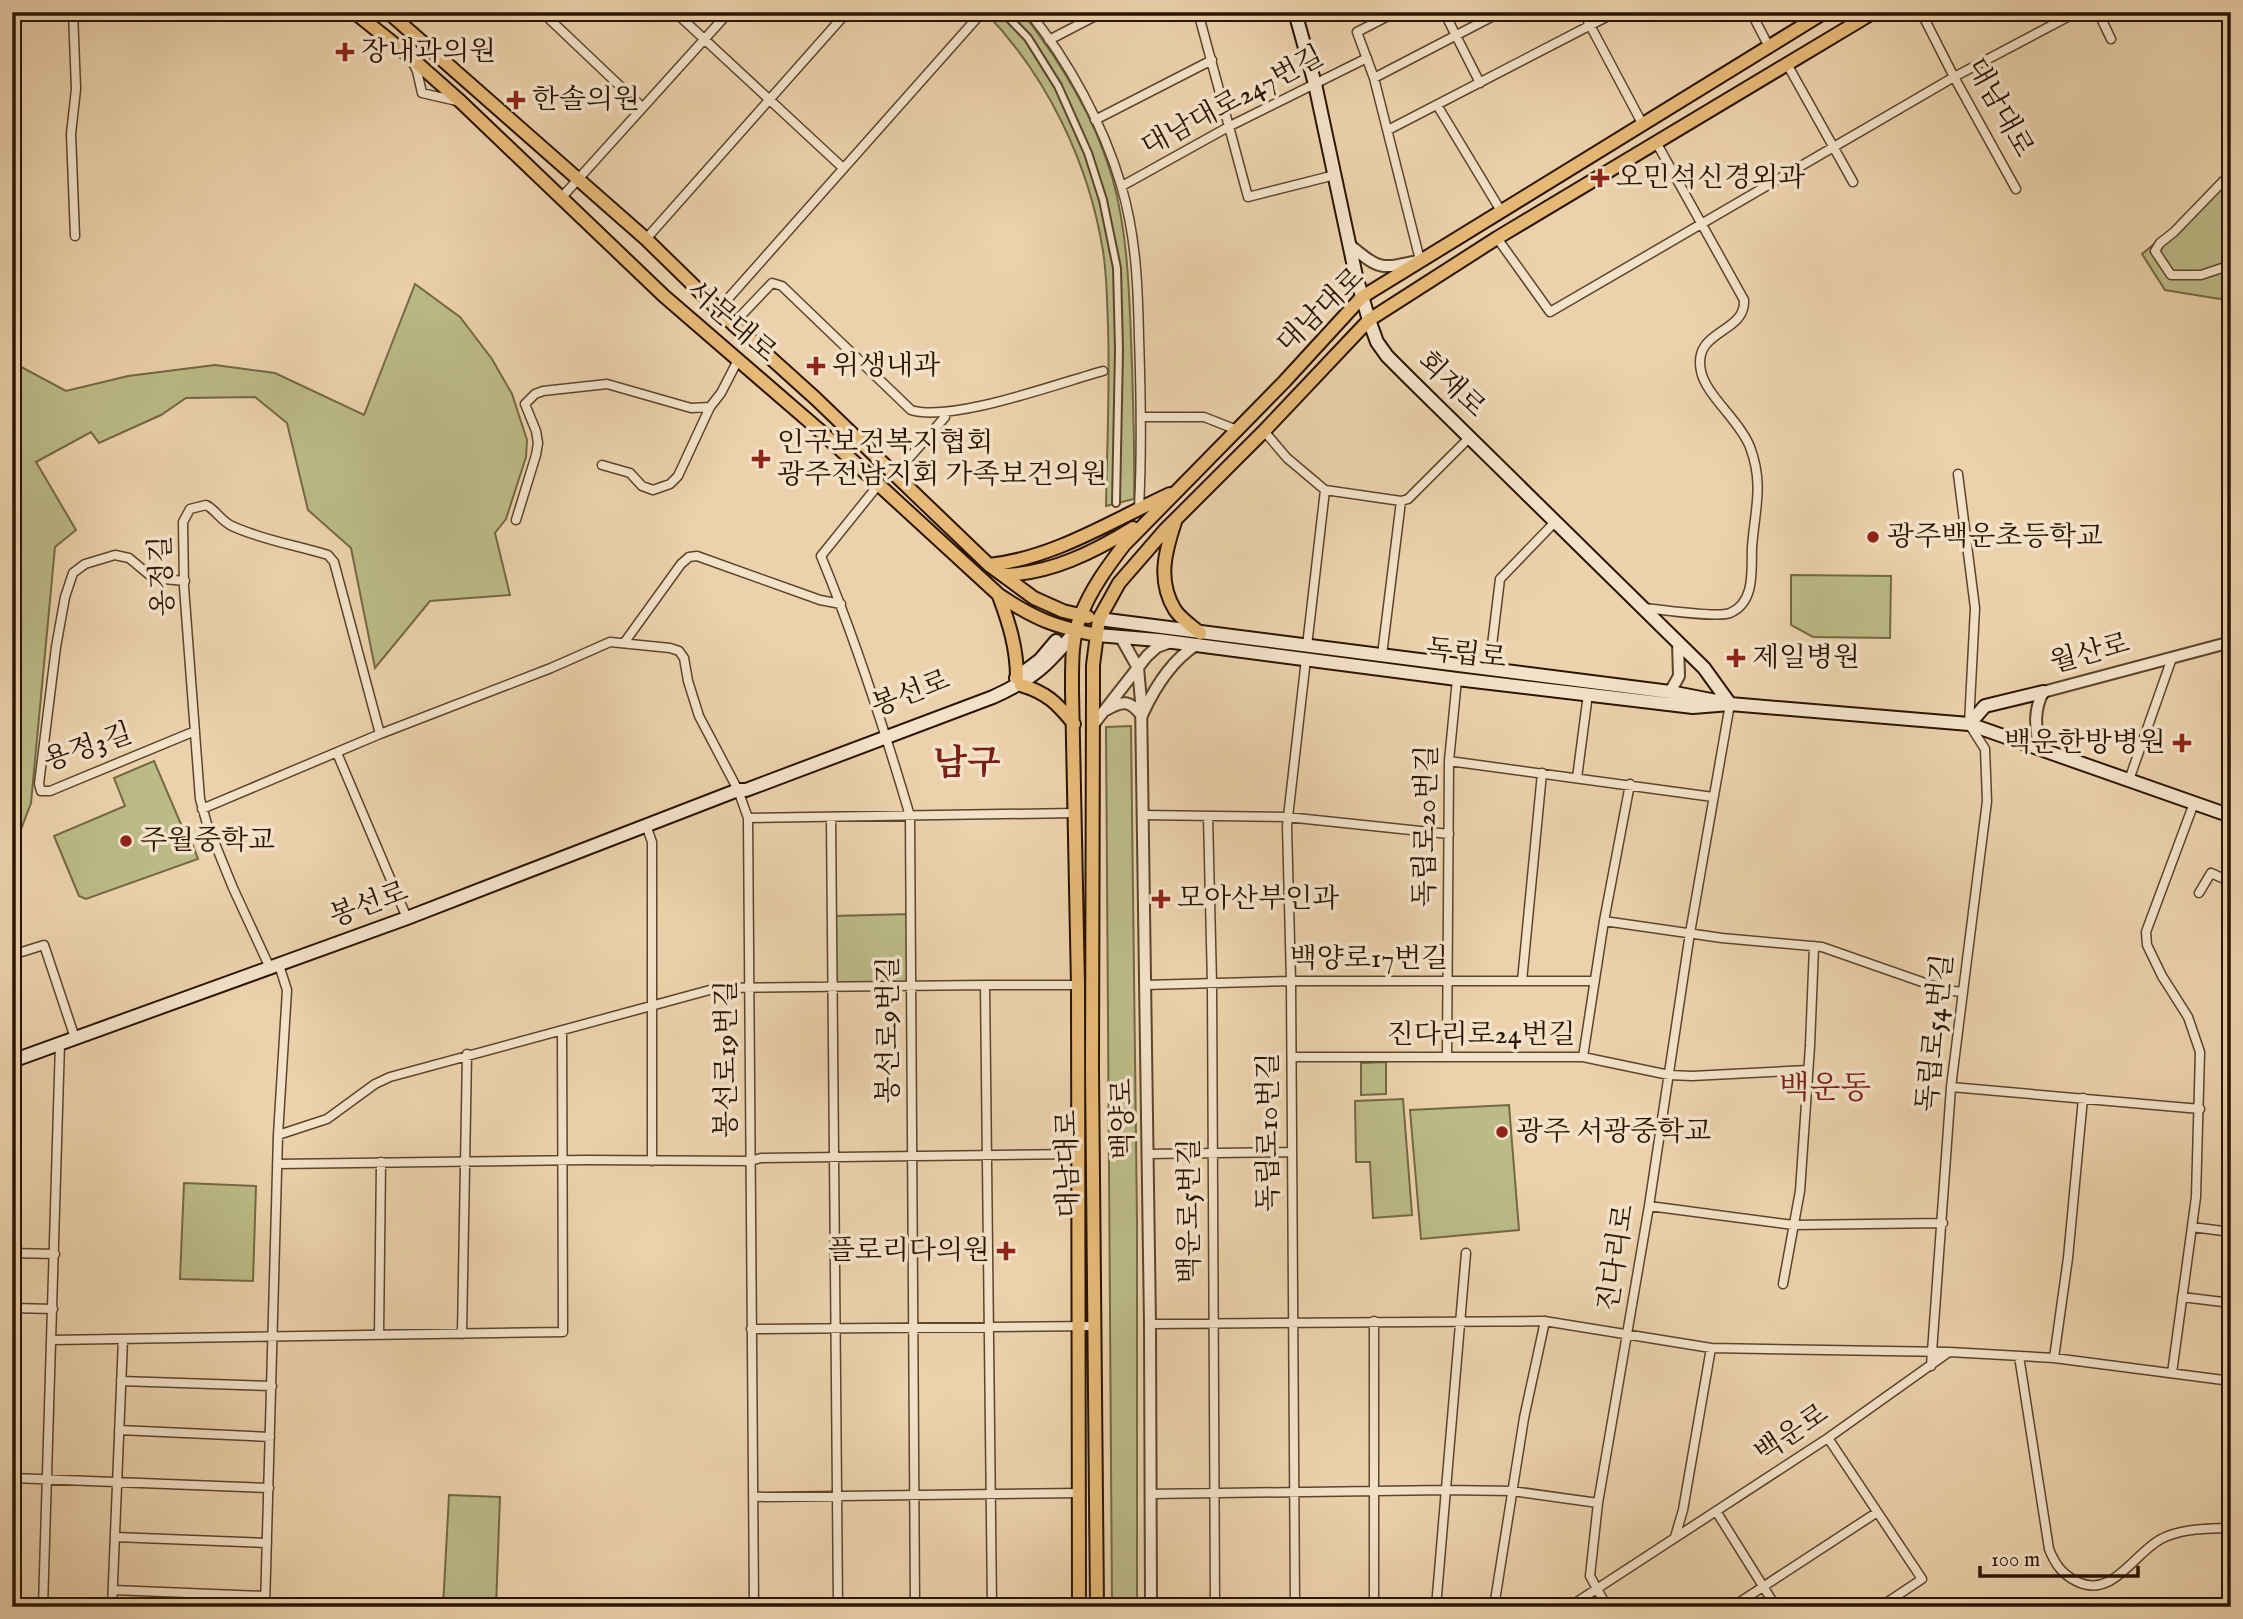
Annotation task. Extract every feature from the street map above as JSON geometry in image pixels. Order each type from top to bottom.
[{"type":"main road","name":"서문대로","points":[[388,12],[646,239],[989,565],[1034,598],[1063,611],[1099,619]]},
{"type":"main road","name":"회재로","points":[[1295,12],[1315,84],[1362,297],[1377,342],[1387,356],[1554,523],[1704,668],[1730,704]]},
{"type":"main road","name":"대남대로","points":[[1080,1607],[1078,985],[1072,630],[1104,572],[1124,545],[1362,297],[1825,12]]},
{"type":"main road","name":"대남대로","points":[[1097,1607],[1092,1070],[1093,664],[1099,619],[1119,583],[1176,519],[1265,431],[1369,320],[1497,238],[1874,12]]},
{"type":"main road","name":"서문대로","points":[[359,14],[461,102],[624,260],[879,484],[999,595],[1027,614],[1072,630],[1097,635]]},
{"type":"main road","points":[[989,565],[1019,562],[1056,549],[1179,489]]},
{"type":"main road","points":[[1003,575],[1021,575],[1063,564],[1112,541],[1154,515]]},
{"type":"main road","points":[[1176,519],[1164,556],[1166,588],[1176,611],[1198,639]]},
{"type":"main road","points":[[999,595],[1011,628],[1019,681],[1041,691],[1058,704],[1074,725]]},
{"type":"main road","name":"독립로","points":[[1099,619],[1198,639],[1306,653],[1457,679],[1693,707],[1730,704]]},
{"type":"main road","name":"봉선로","points":[[12,1061],[407,918],[739,790],[744,785],[943,712],[1019,681],[1072,630]]},
{"type":"main road","name":"독립로","points":[[1097,635],[1171,642],[1198,639]]},
{"type":"main road","name":"독립로","points":[[1306,653],[1382,655],[1670,692],[1730,704],[1969,724],[2231,816]]},
{"type":"main road","name":"월산로","points":[[1969,724],[1985,706],[2043,692]]},
{"type":"main road","points":[[1074,725],[1079,712],[1089,712],[1093,723]]},
{"type":"street","points":[[74,12],[76,89],[71,134],[75,236]]},
{"type":"street","points":[[542,12],[642,107]]},
{"type":"street","points":[[675,12],[842,167]]},
{"type":"street","points":[[562,197],[729,12]]},
{"type":"street","points":[[646,239],[847,12]]},
{"type":"street","points":[[718,310],[976,18],[971,12]]},
{"type":"street","points":[[1003,12],[1028,38],[1058,86],[1088,153],[1103,200],[1117,268],[1119,350],[1116,503]]},
{"type":"street","points":[[1029,12],[1087,102],[1122,186],[1136,262],[1142,417],[1139,508]]},
{"type":"street","points":[[1049,40],[1103,12]]},
{"type":"street","points":[[1198,12],[1248,197],[1335,175]]},
{"type":"street","points":[[1367,58],[1357,32],[1396,12]]},
{"type":"street","points":[[1444,12],[1479,83]]},
{"type":"street","points":[[1374,78],[1501,12]]},
{"type":"street","points":[[1583,12],[1643,125]]},
{"type":"street","points":[[1388,130],[1616,12]]},
{"type":"street","points":[[1751,12],[1768,45]]},
{"type":"street","name":"대남대로","points":[[1921,12],[2016,189]]},
{"type":"street","points":[[1497,238],[1550,312],[1954,77],[2077,12]]},
{"type":"street","points":[[2098,12],[2111,39]]},
{"type":"street","points":[[408,55],[418,71],[422,93],[461,102]]},
{"type":"street","name":"대남대로247번길","points":[[1122,186],[1230,126],[1367,58],[1420,260]]},
{"type":"street","points":[[1095,120],[1212,60]]},
{"type":"street","points":[[1787,64],[1853,182]]},
{"type":"street","points":[[1437,105],[1501,212]]},
{"type":"street","points":[[1642,608],[1725,615],[1738,609],[1752,582],[1752,545],[1759,500],[1756,468],[1749,445],[1732,416],[1705,383],[1700,370],[1704,346],[1713,336],[1742,316],[1745,309],[1744,300],[1656,142]]},
{"type":"street","points":[[2231,173],[2155,251],[2171,275],[2201,275],[2231,265]]},
{"type":"street","points":[[1351,246],[1377,265],[1387,268],[1420,260]]},
{"type":"street","points":[[733,324],[772,283],[782,286],[911,410],[922,414],[1000,401],[1103,371]]},
{"type":"street","points":[[602,465],[630,473],[648,489],[658,490],[670,485],[678,476],[710,407],[721,393],[738,360]]},
{"type":"street","points":[[516,520],[536,455],[537,431],[525,404],[535,394],[607,384],[691,408],[710,407]]},
{"type":"street","points":[[895,474],[945,417],[945,412]]},
{"type":"street","points":[[1142,417],[1204,416],[1237,430]]},
{"type":"street","points":[[1265,431],[1287,458],[1325,491],[1401,501],[1408,499],[1470,437]]},
{"type":"street","points":[[1958,474],[1975,608],[1969,724]]},
{"type":"street","name":"봉선로9번길","points":[[879,484],[821,556],[841,604],[886,734],[910,816],[915,1607]]},
{"type":"street","points":[[1306,653],[1325,491]]},
{"type":"street","points":[[1382,655],[1401,501]]},
{"type":"street","name":"옹정길","points":[[265,1607],[278,1135],[287,990],[233,888],[202,809],[185,582],[183,522],[190,509],[206,505],[227,523],[252,535],[328,555],[334,562],[380,734]]},
{"type":"street","points":[[1489,670],[1500,579],[1554,523]]},
{"type":"street","name":"용정3길","points":[[185,582],[153,578],[129,558],[115,555],[85,564],[73,573],[65,597],[56,647],[39,783],[41,791],[50,791],[195,732]]},
{"type":"street","points":[[202,809],[610,642],[624,643],[681,564],[689,557],[697,556],[820,600],[841,604]]},
{"type":"street","name":"백양로","points":[[1120,636],[1138,668],[1142,716],[1151,1607]]},
{"type":"street","points":[[1142,716],[1153,692],[1168,671],[1198,639]]},
{"type":"street","points":[[1093,723],[1157,647],[1171,642]]},
{"type":"street","name":"월산로","points":[[2043,692],[2231,642]]},
{"type":"street","name":"봉선로19번길","points":[[624,643],[670,648],[679,651],[684,658],[699,716],[739,790],[748,818],[754,1607]]},
{"type":"street","points":[[1670,692],[1679,676],[1678,643]]},
{"type":"street","name":"독립로10번길","points":[[1295,1607],[1292,1057],[1287,817],[1306,653]]},
{"type":"street","points":[[2129,780],[2172,657]]},
{"type":"street","name":"독립로20번길","points":[[1447,1057],[1449,761],[1457,679]]},
{"type":"street","points":[[2039,748],[2035,723],[2036,706],[2043,692]]},
{"type":"street","points":[[1577,778],[1588,694]]},
{"type":"street","points":[[1104,711],[1116,704],[1126,703],[1135,706],[1142,716]]},
{"type":"street","name":"진다리로","points":[[1595,1589],[1590,1570],[1598,1503],[1649,1206],[1690,933],[1730,704]]},
{"type":"street","name":"독립로54번길","points":[[1931,1366],[1951,1087],[1987,801],[1985,749],[1969,724]]},
{"type":"street","points":[[337,753],[407,918]]},
{"type":"street","points":[[1449,761],[1713,797]]},
{"type":"street","points":[[1522,981],[1542,773]]},
{"type":"street","points":[[1583,1057],[1604,921],[1630,784]]},
{"type":"street","points":[[2172,1373],[2196,1197],[2200,1052],[2195,1033],[2147,945],[2146,932],[2194,803]]},
{"type":"street","points":[[748,818],[1075,813]]},
{"type":"street","points":[[1142,815],[1287,817],[1449,834]]},
{"type":"street","name":"백운로5번길","points":[[1208,816],[1212,984],[1215,1607]]},
{"type":"street","points":[[831,817],[838,1607]]},
{"type":"street","points":[[646,825],[652,842],[653,1161]]},
{"type":"street","points":[[2199,892],[2211,873],[2231,882]]},
{"type":"street","points":[[1604,921],[1722,938],[1814,946],[1945,990],[1962,992]]},
{"type":"street","points":[[12,955],[44,945],[75,1038]]},
{"type":"street","points":[[1783,1284],[1800,1191],[1814,946]]},
{"type":"street","name":"백양로17번길","points":[[1145,985],[1291,981],[1594,981]]},
{"type":"street","points":[[985,985],[992,1607]]},
{"type":"street","points":[[278,1135],[327,1119],[375,1084],[390,1077],[717,988],[1078,985]]},
{"type":"street","points":[[52,1340],[562,1332],[562,1031]]},
{"type":"street","points":[[43,1607],[60,1043]]},
{"type":"street","points":[[462,1334],[467,1054]]},
{"type":"street","name":"진다리로24번길","points":[[1292,1057],[1583,1057],[1669,1074],[1733,1076],[1808,1070]]},
{"type":"street","points":[[1951,1087],[2200,1109]]},
{"type":"street","points":[[2054,1358],[2068,1258],[2083,1098]]},
{"type":"street","points":[[1147,1154],[1292,1152]]},
{"type":"street","points":[[277,1164],[750,1161],[761,1158],[1078,1154]]},
{"type":"street","points":[[379,1335],[381,1162]]},
{"type":"street","points":[[1649,1206],[1793,1225],[1943,1223]]},
{"type":"street","points":[[2192,1227],[2231,1231]]},
{"type":"street","points":[[12,1253],[55,1254]]},
{"type":"street","points":[[1436,1607],[1466,1253]]},
{"type":"street","points":[[2182,1297],[2231,1303]]},
{"type":"street","points":[[12,1308],[53,1309]]},
{"type":"street","points":[[1374,1321],[1374,1607]]},
{"type":"street","points":[[1150,1324],[1545,1321],[1711,1348],[1933,1351],[2054,1358],[2231,1381]]},
{"type":"street","points":[[1494,1607],[1524,1418],[1545,1321]]},
{"type":"street","points":[[751,1329],[1095,1326]]},
{"type":"street","points":[[112,1607],[123,1339]]},
{"type":"street","points":[[1675,1537],[1683,1510],[1711,1348]]},
{"type":"street","name":"백운로","points":[[1569,1607],[1828,1438],[1949,1352]]},
{"type":"street","points":[[2019,1356],[2049,1549],[2055,1564],[2065,1574],[2087,1586],[2104,1586],[2162,1539],[2182,1532],[2231,1528]]},
{"type":"street","points":[[121,1381],[272,1386]]},
{"type":"street","points":[[119,1426],[270,1437]]},
{"type":"street","points":[[1828,1438],[1922,1579],[1880,1607]]},
{"type":"street","points":[[12,1478],[269,1488]]},
{"type":"street","points":[[1150,1494],[1374,1490],[1512,1491],[1598,1503]]},
{"type":"street","points":[[753,1497],[1080,1493]]},
{"type":"street","points":[[1716,1511],[1776,1607]]},
{"type":"street","points":[[1732,1607],[1876,1513]]},
{"type":"street","points":[[115,1537],[267,1543]]},
{"type":"street","points":[[1595,1589],[1607,1607]]},
{"type":"street","points":[[113,1590],[265,1595]]},
{"type":"green space","points":[[985,12],[1022,12],[1075,92],[1106,157],[1121,219],[1128,279],[1134,419],[1134,499],[1106,506],[1109,371],[1107,288],[1103,251],[1087,186],[1062,122],[1046,93],[1028,64]]},
{"type":"green space","points":[[2231,181],[2231,297],[2220,299],[2165,290],[2142,254]]},
{"type":"green space","points":[[415,284],[460,317],[492,359],[512,394],[527,440],[526,457],[506,519],[495,533],[510,595],[430,601],[375,668],[351,548],[308,510],[287,423],[255,397],[186,398],[161,415],[99,443],[91,432],[36,462],[76,530],[55,547],[31,803],[12,853],[12,362],[66,391],[128,376],[215,365],[275,373],[364,415]]},
{"type":"green space","points":[[1791,575],[1891,576],[1890,638],[1813,637],[1791,625]]},
{"type":"green space","points":[[1131,726],[1137,1221],[1137,1607],[1112,1607],[1106,727]]},
{"type":"green space","points":[[154,761],[198,859],[86,899],[79,896],[54,836],[125,806],[114,778]]},
{"type":"green space","points":[[911,914],[912,986],[832,986],[832,916]]},
{"type":"green space","points":[[1386,1062],[1386,1094],[1361,1095],[1361,1063]]},
{"type":"green space","points":[[1403,1099],[1412,1215],[1373,1218],[1370,1162],[1356,1162],[1355,1101]]},
{"type":"green space","points":[[1509,1105],[1519,1230],[1421,1239],[1410,1110]]},
{"type":"green space","points":[[184,1183],[256,1186],[253,1281],[180,1279]]},
{"type":"green space","points":[[449,1495],[500,1497],[496,1607],[443,1607]]},
{"type":"place","name":"장내과의원","points":[[345,52]]},
{"type":"place","name":"한솔의원","points":[[516,100]]},
{"type":"place","name":"오민석신경외과","points":[[1600,178]]},
{"type":"place","name":"위생내과","points":[[816,366]]},
{"type":"place","name":"인구보건복지협회 광주전남지회 가족보건의원","points":[[761,459]]},
{"type":"place","name":"광주백운초등학교","points":[[1873,537]]},
{"type":"place","name":"제일병원","points":[[1736,658]]},
{"type":"place","name":"백운한방병원","points":[[2182,743]]},
{"type":"place","name":"주월중학교","points":[[126,841]]},
{"type":"place","name":"모아산부인과","points":[[1161,899]]},
{"type":"place","name":"광주 서광중학교","points":[[1502,1132]]},
{"type":"place","name":"플로리다의원","points":[[1006,1251]]},
{"type":"district","name":"남구","points":[[967,764]]},
{"type":"district","name":"백운동","points":[[1825,1089]]}]
